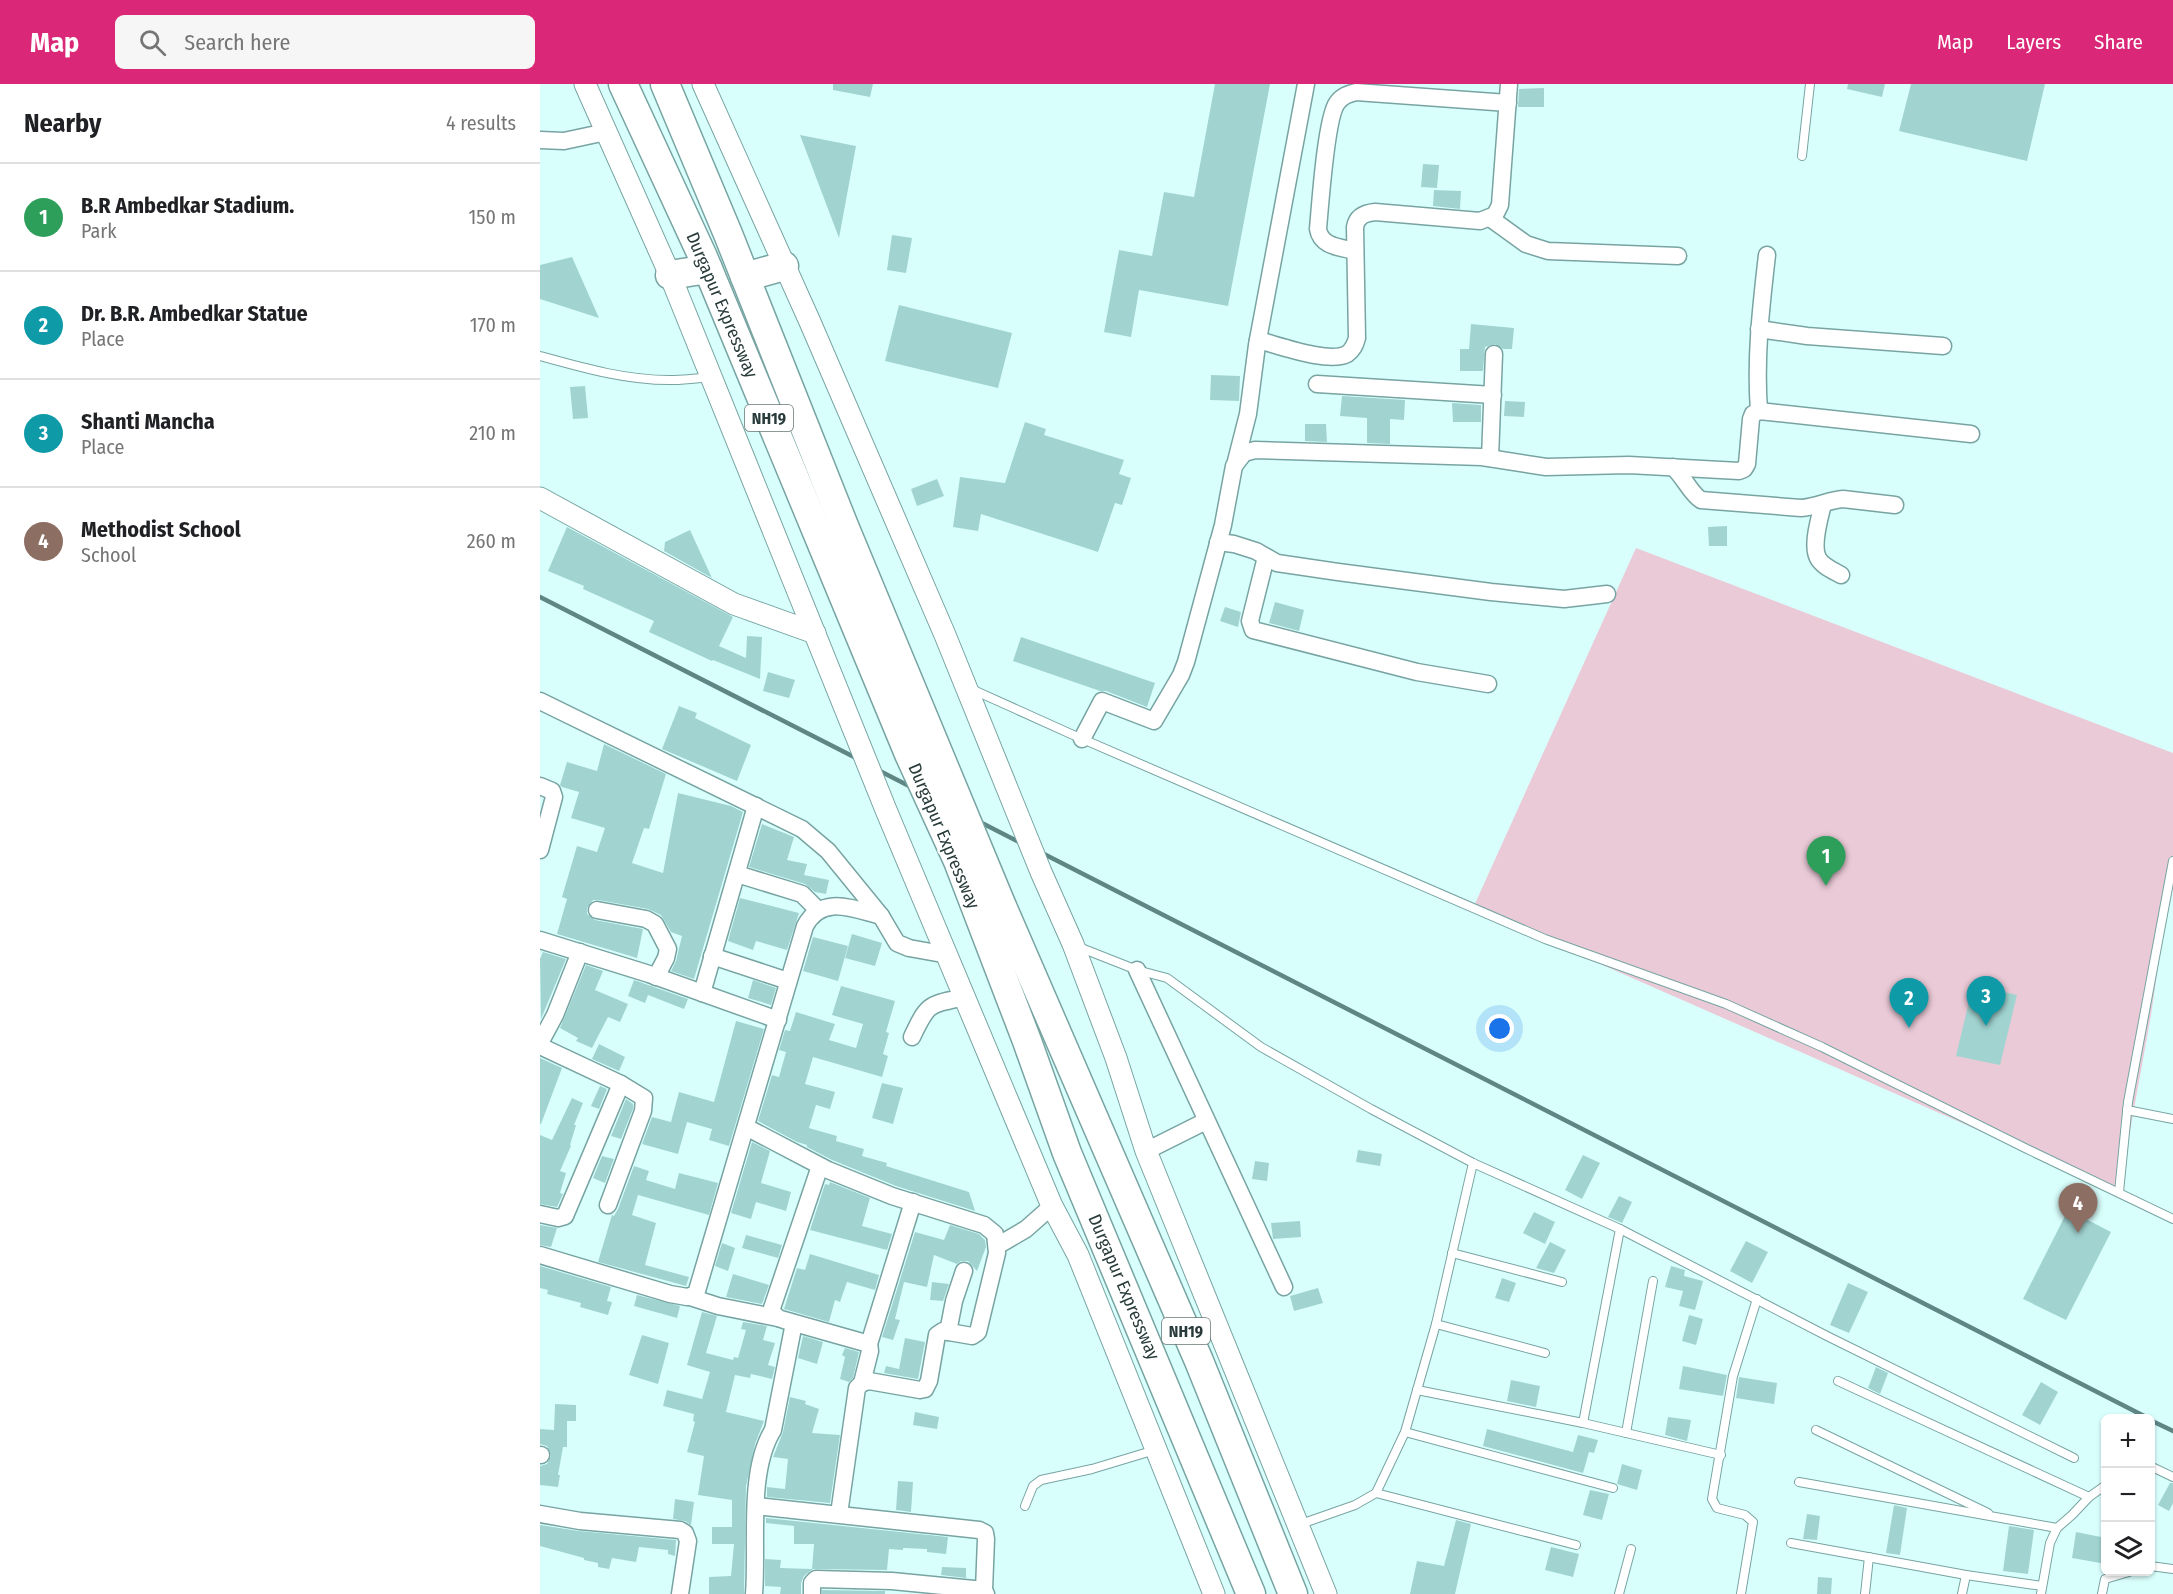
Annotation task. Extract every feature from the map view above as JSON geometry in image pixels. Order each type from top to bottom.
[{"type":"highway","name":"Durgapur Expressway","points":[[623,84],[708,269],[909,754],[958,861],[1028,1041],[1067,1153],[1251,1594]]},
{"type":"highway","name":"Durgapur Expressway","points":[[665,84],[965,819],[1199,1361],[1293,1594]]},
{"type":"highway","points":[[745,277],[783,266]]},
{"type":"highway","points":[[670,275],[708,269]]},
{"type":"street","points":[[585,84],[670,275],[886,810],[1052,1206],[1078,1255],[1214,1594]]},
{"type":"street","points":[[703,84],[810,322],[966,686],[1041,872],[1073,944],[1116,1058],[1146,1151],[1326,1594]]},
{"type":"street","points":[[1082,739],[1102,701],[1154,721],[1181,675],[1218,542],[1248,414],[1258,340],[1306,84]]},
{"type":"street","points":[[1258,340],[1328,357],[1347,354],[1355,347],[1357,338],[1356,222],[1365,213],[1480,220],[1495,215],[1500,205],[1509,84]]},
{"type":"street","points":[[1355,251],[1325,243],[1320,238],[1318,229],[1326,151],[1333,109],[1338,102],[1356,92],[1508,104]]},
{"type":"street","points":[[540,140],[564,141],[606,132]]},
{"type":"street","points":[[1490,218],[1526,244],[1548,251],[1678,256]]},
{"type":"street","points":[[1760,411],[1757,382],[1759,329],[1767,255]]},
{"type":"street","points":[[1759,329],[1807,336],[1943,346]]},
{"type":"street","points":[[1490,458],[1494,354]]},
{"type":"street","points":[[1317,384],[1493,395]]},
{"type":"street","points":[[1236,461],[1244,453],[1255,450],[1490,458],[1546,467],[1629,465],[1739,471],[1747,464],[1751,419],[1753,414],[1760,411],[1971,434]]},
{"type":"street","points":[[1673,467],[1701,500],[1801,508],[1843,499],[1895,505]]},
{"type":"street","points":[[540,498],[734,604],[815,633]]},
{"type":"street","points":[[1823,504],[1815,551],[1822,563],[1841,575]]},
{"type":"street","points":[[1218,542],[1246,548],[1277,563],[1292,566],[1491,592],[1564,599],[1607,594]]},
{"type":"street","points":[[1266,557],[1250,621],[1253,630],[1417,672],[1488,684]]},
{"type":"street","points":[[540,701],[802,829],[816,840],[881,916],[893,938],[901,945],[948,955]]},
{"type":"street","points":[[540,786],[552,791],[554,797],[540,850]]},
{"type":"street","points":[[702,993],[756,806]]},
{"type":"street","points":[[737,874],[802,894],[818,910]]},
{"type":"street","points":[[690,1297],[696,1294],[788,981],[810,916],[826,906],[836,906],[881,916]]},
{"type":"street","points":[[597,910],[646,919],[655,924],[668,949],[656,977]]},
{"type":"street","points":[[540,940],[656,977],[778,1020]]},
{"type":"street","points":[[580,952],[555,1015],[540,1045],[621,1084],[644,1098],[645,1106],[608,1205]]},
{"type":"street","points":[[712,956],[788,981]]},
{"type":"street","points":[[1137,970],[1206,1121],[1248,1205],[1284,1287]]},
{"type":"street","points":[[912,1037],[924,1012],[936,1003],[965,997]]},
{"type":"street","points":[[540,1214],[558,1218],[565,1216],[621,1084]]},
{"type":"street","points":[[1146,1151],[1206,1121]]},
{"type":"street","points":[[746,1127],[820,1166],[912,1202],[987,1227],[995,1234],[997,1246],[978,1332],[972,1336],[948,1332],[939,1333],[934,1340],[925,1389],[874,1381],[862,1383]]},
{"type":"street","points":[[778,1318],[771,1311],[773,1302],[820,1166]]},
{"type":"street","points":[[839,1514],[856,1393],[862,1383],[870,1351],[869,1344],[912,1202]]},
{"type":"street","points":[[997,1246],[1026,1230],[1052,1206]]},
{"type":"street","points":[[540,1255],[670,1294],[778,1318],[869,1344]]},
{"type":"street","points":[[948,1332],[954,1300],[964,1271]]},
{"type":"street","points":[[754,1594],[756,1506],[762,1460],[773,1430],[794,1323]]},
{"type":"street","points":[[756,1506],[979,1530],[985,1533],[985,1592],[892,1581],[816,1579],[812,1583],[812,1594]]},
{"type":"street","points":[[540,1514],[580,1521],[680,1530],[685,1533],[688,1541],[680,1594]]},
{"type":"lane","points":[[1802,156],[1810,84]]},
{"type":"lane","points":[[540,356],[582,368],[637,378],[675,380],[712,377]]},
{"type":"lane","points":[[966,686],[1082,739],[1545,939],[1736,1009],[1822,1047],[2173,1219]]},
{"type":"lane","points":[[2119,1192],[2127,1110],[2173,861]]},
{"type":"lane","points":[[1073,944],[1137,970],[1167,978],[1261,1047],[1371,1109],[1473,1163],[1620,1230],[2073,1458]]},
{"type":"lane","points":[[2127,1110],[2173,1119]]},
{"type":"lane","points":[[1298,1525],[1355,1505],[1376,1493],[1406,1432],[1436,1324],[1473,1163]]},
{"type":"lane","points":[[1583,1423],[1620,1230]]},
{"type":"lane","points":[[1452,1253],[1562,1282]]},
{"type":"lane","points":[[1626,1433],[1653,1281]]},
{"type":"lane","points":[[1742,1594],[1753,1522],[1745,1515],[1717,1508],[1712,1499],[1733,1376],[1757,1299]]},
{"type":"lane","points":[[1436,1324],[1545,1353]]},
{"type":"lane","points":[[1838,1381],[2089,1497]]},
{"type":"lane","points":[[1417,1390],[1583,1423],[1721,1455]]},
{"type":"lane","points":[[1815,1430],[2000,1519]]},
{"type":"lane","points":[[1406,1432],[1613,1488]]},
{"type":"lane","points":[[1024,1506],[1033,1486],[1041,1480],[1092,1469],[1156,1449]]},
{"type":"lane","points":[[2155,1468],[2173,1477]]},
{"type":"lane","points":[[1799,1482],[2056,1528]]},
{"type":"lane","points":[[1791,1543],[2042,1590],[2050,1543],[2056,1528],[2101,1489]]},
{"type":"lane","points":[[1376,1493],[1576,1545]]},
{"type":"lane","points":[[1619,1594],[1631,1549]]},
{"type":"lane","points":[[1865,1594],[1869,1557]]},
{"type":"lane","points":[[2155,1567],[2173,1569]]},
{"type":"lane","points":[[1962,1594],[1966,1575]]},
{"type":"lane","points":[[2102,1594],[2105,1579],[2115,1576]]},
{"type":"shaded area","points":[[1636,548],[2173,753],[2173,865],[2151,1015],[2119,1192],[1473,908]]},
{"type":"building","points":[[833,84],[873,84],[870,97],[833,90]]},
{"type":"building","points":[[1215,84],[1270,84],[1228,306],[1139,290],[1131,337],[1104,332],[1119,250],[1152,256],[1164,192],[1194,197]]},
{"type":"building","points":[[1848,84],[1885,84],[1882,97],[1847,89]]},
{"type":"building","points":[[1911,84],[2045,84],[2027,161],[1899,131]]},
{"type":"building","points":[[1544,88],[1544,107],[1518,107],[1519,89]]},
{"type":"building","points":[[800,135],[856,146],[839,238]]},
{"type":"building","points":[[1423,164],[1439,165],[1437,188],[1421,187]]},
{"type":"building","points":[[1434,190],[1461,191],[1460,209],[1433,206]]},
{"type":"building","points":[[892,235],[912,238],[906,273],[887,270]]},
{"type":"building","points":[[572,257],[599,318],[540,299],[540,265]]},
{"type":"building","points":[[899,305],[1012,333],[998,388],[885,361]]},
{"type":"building","points":[[1471,324],[1514,328],[1512,349],[1503,349],[1495,344],[1485,347],[1483,371],[1460,371],[1460,349],[1469,349]]},
{"type":"building","points":[[1211,375],[1240,376],[1239,401],[1210,400]]},
{"type":"building","points":[[585,386],[588,418],[573,419],[570,387]]},
{"type":"building","points":[[1342,396],[1405,400],[1404,420],[1390,419],[1390,444],[1367,443],[1367,418],[1340,416]]},
{"type":"building","points":[[1505,401],[1525,402],[1524,417],[1504,416]]},
{"type":"building","points":[[1452,403],[1481,405],[1481,422],[1453,422]]},
{"type":"building","points":[[1025,422],[1046,429],[1044,435],[1124,460],[1119,474],[1131,478],[1122,505],[1115,503],[1098,552],[981,514],[978,531],[953,527],[960,477],[1005,483]]},
{"type":"building","points":[[1305,424],[1326,424],[1327,442],[1305,441]]},
{"type":"building","points":[[937,479],[944,496],[917,506],[911,489]]},
{"type":"building","points":[[1727,526],[1727,546],[1709,546],[1708,527]]},
{"type":"building","points":[[567,527],[733,617],[719,646],[746,658],[747,636],[762,637],[760,679],[712,661],[649,632],[654,621],[548,571]]},
{"type":"building","points":[[690,530],[712,578],[664,551],[665,542]]},
{"type":"building","points":[[1275,602],[1304,610],[1299,631],[1269,623]]},
{"type":"building","points":[[1225,607],[1241,612],[1238,627],[1220,621]]},
{"type":"building","points":[[1021,637],[1155,683],[1147,707],[1106,691],[1100,691],[1013,661]]},
{"type":"building","points":[[768,672],[795,680],[789,698],[763,691]]},
{"type":"building","points":[[679,706],[697,713],[695,718],[751,745],[737,781],[662,749]]},
{"type":"building","points":[[604,744],[666,774],[649,829],[644,828],[632,863],[663,873],[678,793],[731,806],[743,812],[694,979],[671,971],[682,936],[671,932],[661,915],[648,909],[598,900],[593,900],[587,908],[587,914],[595,920],[643,929],[637,958],[557,934],[567,899],[562,897],[577,846],[597,852],[605,828],[571,818],[579,792],[560,785],[567,762],[597,771]]},
{"type":"building","points":[[762,824],[794,837],[787,860],[807,864],[804,875],[829,880],[826,894],[815,892],[805,884],[749,867]]},
{"type":"building","points":[[740,898],[799,913],[787,950],[756,941],[753,950],[728,941]]},
{"type":"building","points":[[852,934],[882,943],[875,966],[845,958]]},
{"type":"building","points":[[813,937],[848,946],[838,981],[803,971]]},
{"type":"building","points":[[543,952],[566,959],[541,1019],[540,959]]},
{"type":"building","points":[[586,965],[603,971],[595,990],[628,1004],[620,1022],[608,1017],[592,1048],[576,1041],[578,1038],[560,1028]]},
{"type":"building","points":[[634,980],[688,999],[684,1009],[648,995],[645,1003],[628,996]]},
{"type":"building","points":[[753,980],[776,988],[771,1005],[748,998]]},
{"type":"building","points":[[1973,985],[2017,995],[2000,1065],[1956,1056]]},
{"type":"building","points":[[841,986],[895,1001],[886,1032],[889,1033],[883,1054],[888,1056],[882,1077],[813,1057],[805,1084],[835,1092],[830,1109],[816,1105],[809,1128],[837,1136],[836,1141],[864,1149],[862,1156],[887,1163],[886,1166],[969,1192],[975,1211],[896,1186],[832,1160],[758,1121],[772,1075],[779,1077],[786,1052],[779,1050],[785,1030],[790,1031],[796,1012],[835,1024],[829,1040],[856,1048],[863,1024],[832,1015]]},
{"type":"building","points":[[736,1021],[764,1029],[729,1146],[709,1140],[712,1129],[687,1122],[678,1154],[642,1144],[652,1117],[671,1122],[679,1092],[714,1102]]},
{"type":"building","points":[[599,1044],[625,1057],[619,1071],[592,1059]]},
{"type":"building","points":[[540,1058],[562,1068],[541,1124],[540,1124]]},
{"type":"building","points":[[882,1083],[903,1088],[893,1124],[872,1118]]},
{"type":"building","points":[[600,1086],[607,1089],[599,1109],[591,1106]]},
{"type":"building","points":[[572,1098],[583,1103],[574,1125],[576,1125],[571,1146],[560,1171],[566,1173],[560,1193],[563,1194],[557,1207],[540,1204],[540,1135],[552,1140]]},
{"type":"building","points":[[626,1099],[633,1104],[633,1109],[621,1139],[611,1136]]},
{"type":"building","points":[[752,1142],[770,1151],[761,1183],[791,1192],[786,1211],[756,1202],[751,1219],[731,1213]]},
{"type":"building","points":[[1358,1150],[1382,1154],[1380,1166],[1356,1162]]},
{"type":"building","points":[[1583,1155],[1600,1163],[1582,1199],[1565,1190]]},
{"type":"building","points":[[602,1156],[614,1159],[605,1183],[593,1178]]},
{"type":"building","points":[[1255,1161],[1269,1163],[1267,1181],[1252,1179]]},
{"type":"building","points":[[634,1166],[649,1171],[646,1180],[675,1189],[679,1173],[718,1183],[709,1215],[638,1195],[632,1215],[656,1223],[645,1265],[689,1277],[686,1286],[598,1262],[612,1215],[614,1216],[618,1209]]},
{"type":"building","points":[[830,1182],[870,1198],[862,1226],[892,1234],[887,1250],[810,1230],[825,1184],[829,1185]]},
{"type":"building","points":[[1619,1196],[1632,1202],[1622,1223],[1608,1217]]},
{"type":"building","points":[[2068,1210],[2111,1232],[2066,1320],[2023,1299]]},
{"type":"building","points":[[1534,1212],[1555,1222],[1545,1244],[1523,1233]]},
{"type":"building","points":[[1300,1221],[1301,1237],[1273,1239],[1271,1223]]},
{"type":"building","points":[[540,1225],[557,1228],[551,1247],[540,1245]]},
{"type":"building","points":[[950,1225],[979,1234],[985,1240],[986,1247],[977,1271],[968,1261],[961,1261],[957,1264],[934,1255],[927,1287],[904,1282],[895,1319],[900,1320],[893,1340],[882,1337],[915,1232],[944,1240]]},
{"type":"building","points":[[746,1235],[782,1245],[778,1258],[742,1248]]},
{"type":"building","points":[[1746,1241],[1768,1252],[1752,1283],[1730,1271]]},
{"type":"building","points":[[1550,1242],[1566,1250],[1554,1273],[1536,1268]]},
{"type":"building","points":[[722,1243],[735,1248],[728,1271],[715,1266]]},
{"type":"building","points":[[810,1254],[879,1275],[875,1290],[847,1282],[840,1302],[835,1300],[829,1322],[784,1309],[797,1268],[805,1270]]},
{"type":"building","points":[[540,1266],[611,1287],[607,1301],[612,1302],[608,1315],[580,1307],[581,1303],[547,1294],[548,1290],[540,1288]]},
{"type":"building","points":[[1671,1266],[1685,1270],[1684,1276],[1703,1281],[1695,1310],[1679,1306],[1683,1291],[1665,1287]]},
{"type":"building","points":[[733,1274],[769,1285],[762,1304],[726,1297]]},
{"type":"building","points":[[1502,1278],[1516,1283],[1509,1302],[1495,1298]]},
{"type":"building","points":[[932,1282],[949,1284],[943,1301],[930,1300]]},
{"type":"building","points":[[1848,1283],[1868,1292],[1849,1333],[1830,1325]]},
{"type":"building","points":[[1318,1288],[1323,1303],[1294,1311],[1290,1296]]},
{"type":"building","points":[[637,1295],[680,1306],[677,1318],[634,1306]]},
{"type":"building","points":[[702,1312],[717,1316],[706,1353],[733,1360],[734,1357],[738,1358],[746,1330],[741,1329],[743,1322],[767,1326],[763,1340],[775,1343],[768,1365],[775,1367],[772,1379],[751,1374],[750,1378],[735,1375],[726,1412],[764,1421],[755,1444],[746,1486],[744,1594],[709,1594],[709,1577],[731,1576],[734,1544],[712,1544],[712,1527],[732,1527],[732,1500],[698,1495],[704,1456],[687,1452],[695,1422],[693,1421],[694,1414],[663,1406],[667,1390],[702,1399],[710,1372],[687,1365]]},
{"type":"building","points":[[1689,1315],[1703,1319],[1696,1345],[1682,1341]]},
{"type":"building","points":[[642,1335],[669,1343],[658,1384],[629,1375]]},
{"type":"building","points":[[803,1336],[823,1342],[817,1364],[798,1358]]},
{"type":"building","points":[[905,1338],[925,1342],[918,1379],[884,1373],[886,1366],[899,1369]]},
{"type":"building","points":[[845,1348],[859,1352],[853,1378],[849,1382],[840,1379],[845,1357],[842,1355]]},
{"type":"building","points":[[1683,1366],[1727,1375],[1723,1396],[1679,1389]]},
{"type":"building","points":[[1876,1367],[1888,1373],[1880,1394],[1868,1388]]},
{"type":"building","points":[[1739,1377],[1777,1383],[1774,1404],[1736,1398]]},
{"type":"building","points":[[1511,1380],[1540,1386],[1536,1407],[1507,1401]]},
{"type":"building","points":[[2041,1382],[2058,1392],[2040,1425],[2022,1415]]},
{"type":"building","points":[[790,1397],[806,1401],[805,1404],[819,1409],[812,1433],[840,1435],[830,1503],[767,1497],[767,1487],[785,1489],[788,1459],[773,1457],[783,1432]]},
{"type":"building","points":[[555,1404],[576,1405],[576,1421],[567,1421],[567,1447],[563,1447],[558,1487],[540,1485],[540,1466],[547,1464],[551,1456],[547,1446],[540,1444],[540,1429],[554,1430]]},
{"type":"building","points":[[915,1412],[939,1417],[937,1429],[913,1425]]},
{"type":"building","points":[[1668,1417],[1691,1420],[1687,1441],[1665,1435]]},
{"type":"building","points":[[1487,1429],[1573,1452],[1578,1435],[1598,1440],[1594,1453],[1589,1452],[1583,1473],[1483,1446]]},
{"type":"building","points":[[1622,1464],[1642,1470],[1637,1490],[1617,1484]]},
{"type":"building","points":[[898,1481],[913,1482],[911,1512],[896,1510]]},
{"type":"building","points":[[2170,1483],[2173,1483],[2173,1503],[2169,1511],[2158,1505]]},
{"type":"building","points":[[1590,1490],[1609,1494],[1602,1520],[1583,1515]]},
{"type":"building","points":[[675,1499],[694,1502],[691,1525],[685,1521],[673,1519]]},
{"type":"building","points":[[1894,1505],[1907,1508],[1900,1555],[1886,1553]]},
{"type":"building","points":[[1807,1514],[1820,1516],[1817,1540],[1803,1539]]},
{"type":"building","points":[[766,1518],[948,1537],[946,1554],[927,1552],[927,1549],[889,1549],[887,1570],[813,1569],[804,1576],[801,1583],[801,1594],[780,1594],[781,1587],[765,1586],[765,1559],[781,1560],[780,1568],[812,1569],[814,1544],[794,1544],[794,1526],[766,1523]]},
{"type":"building","points":[[1456,1520],[1471,1524],[1455,1594],[1410,1594],[1417,1561],[1444,1566]]},
{"type":"building","points":[[540,1525],[676,1540],[675,1556],[668,1554],[668,1550],[639,1547],[636,1562],[612,1558],[609,1569],[598,1567],[598,1563],[540,1546]]},
{"type":"building","points":[[2009,1526],[2034,1530],[2028,1574],[2003,1571]]},
{"type":"building","points":[[2076,1532],[2101,1537],[2101,1563],[2072,1558]]},
{"type":"building","points":[[1551,1547],[1579,1554],[1573,1577],[1545,1570]]},
{"type":"building","points":[[942,1567],[966,1568],[966,1578],[941,1575]]},
{"type":"building","points":[[1818,1577],[1832,1578],[1831,1594],[1817,1594]]},
{"type":"building","points":[[822,1590],[885,1591],[885,1594],[822,1594]]},
{"type":"waterway","points":[[540,597],[858,759]]},
{"type":"waterway","points":[[876,769],[911,787]]},
{"type":"waterway","points":[[978,821],[1021,843]]},
{"type":"waterway","points":[[1042,853],[2140,1414]]},
{"type":"waterway","points":[[2155,1422],[2173,1431]]},
{"type":"place","name":"B.R Ambedkar Stadium.","points":[[1826,886]]},
{"type":"place","name":"Shanti Mancha","points":[[1986,1026]]},
{"type":"place","name":"Dr. B.R. Ambedkar Statue","points":[[1909,1028]]},
{"type":"place","name":"Methodist School","points":[[2078,1233]]}]
